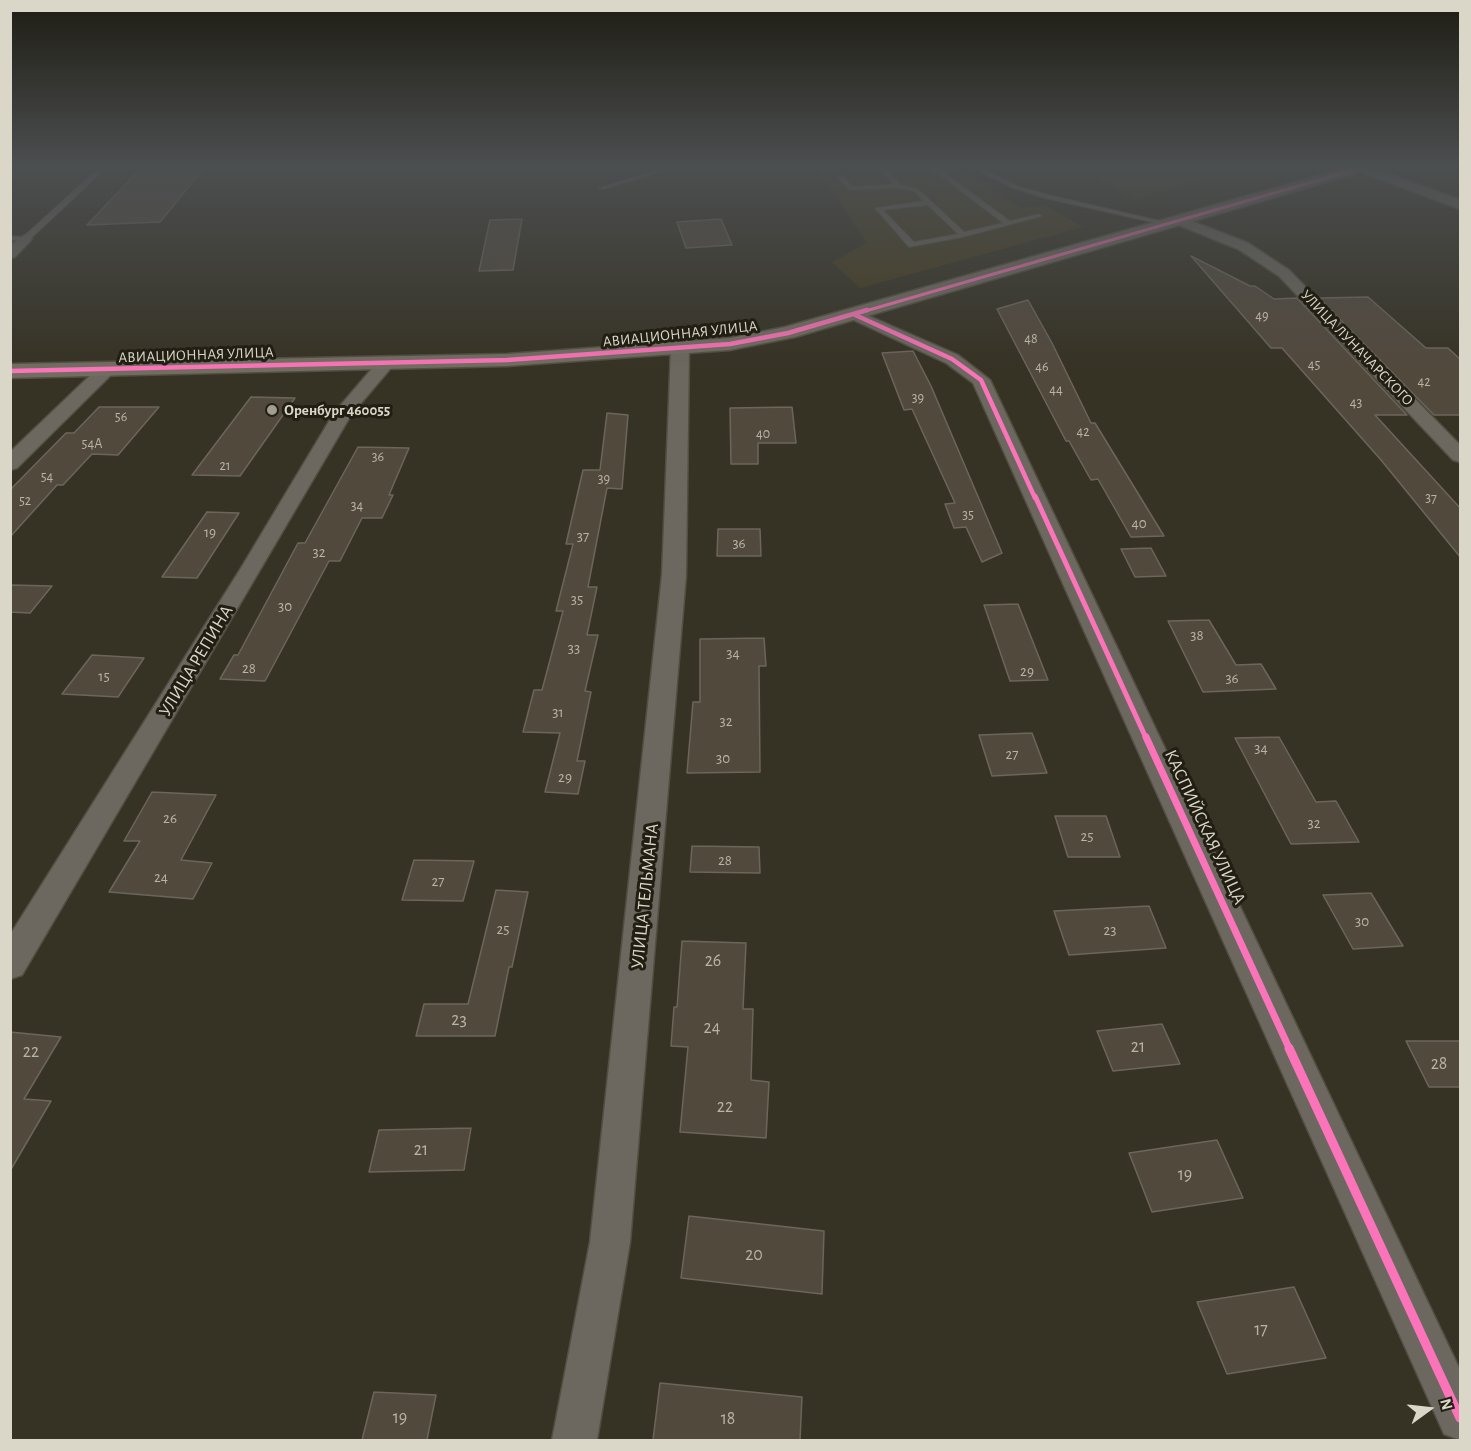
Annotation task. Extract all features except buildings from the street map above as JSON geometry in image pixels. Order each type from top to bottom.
[{"type":"street","name":"АВИАЦИОННАЯ УЛИЦА","points":[[10,371],[507,360],[730,344],[788,333],[1134,235]]},
{"type":"street","name":"УЛИЦА ЛУНАЧАРСКОГО","points":[[1210,235],[1243,246],[1284,273],[1461,456]]},
{"type":"street","points":[[10,254],[18,239]]},
{"type":"street","name":"КАСПИЙСКАЯ УЛИЦА","points":[[854,314],[952,359],[981,380],[1461,1418]]},
{"type":"street","name":"УЛИЦА ТЕЛЬМАНА","points":[[574,1440],[610,1242],[656,784],[674,575],[680,348]]},
{"type":"street","name":"УЛИЦА РЕПИНА","points":[[10,965],[222,619],[343,413],[387,362]]},
{"type":"street","points":[[10,464],[106,370]]},
{"type":"lane","points":[[903,235],[912,245],[963,235]]},
{"type":"shaded area","points":[[861,235],[1055,235],[860,288],[832,262],[867,243]]},
{"type":"cycle path","points":[[10,371],[507,360],[730,344],[788,333],[1129,235]]},
{"type":"cycle path","points":[[853,314],[952,359],[981,380],[1460,1418]]},
{"type":"place","name":"Оренбург 460055","points":[[272,410]]}]
